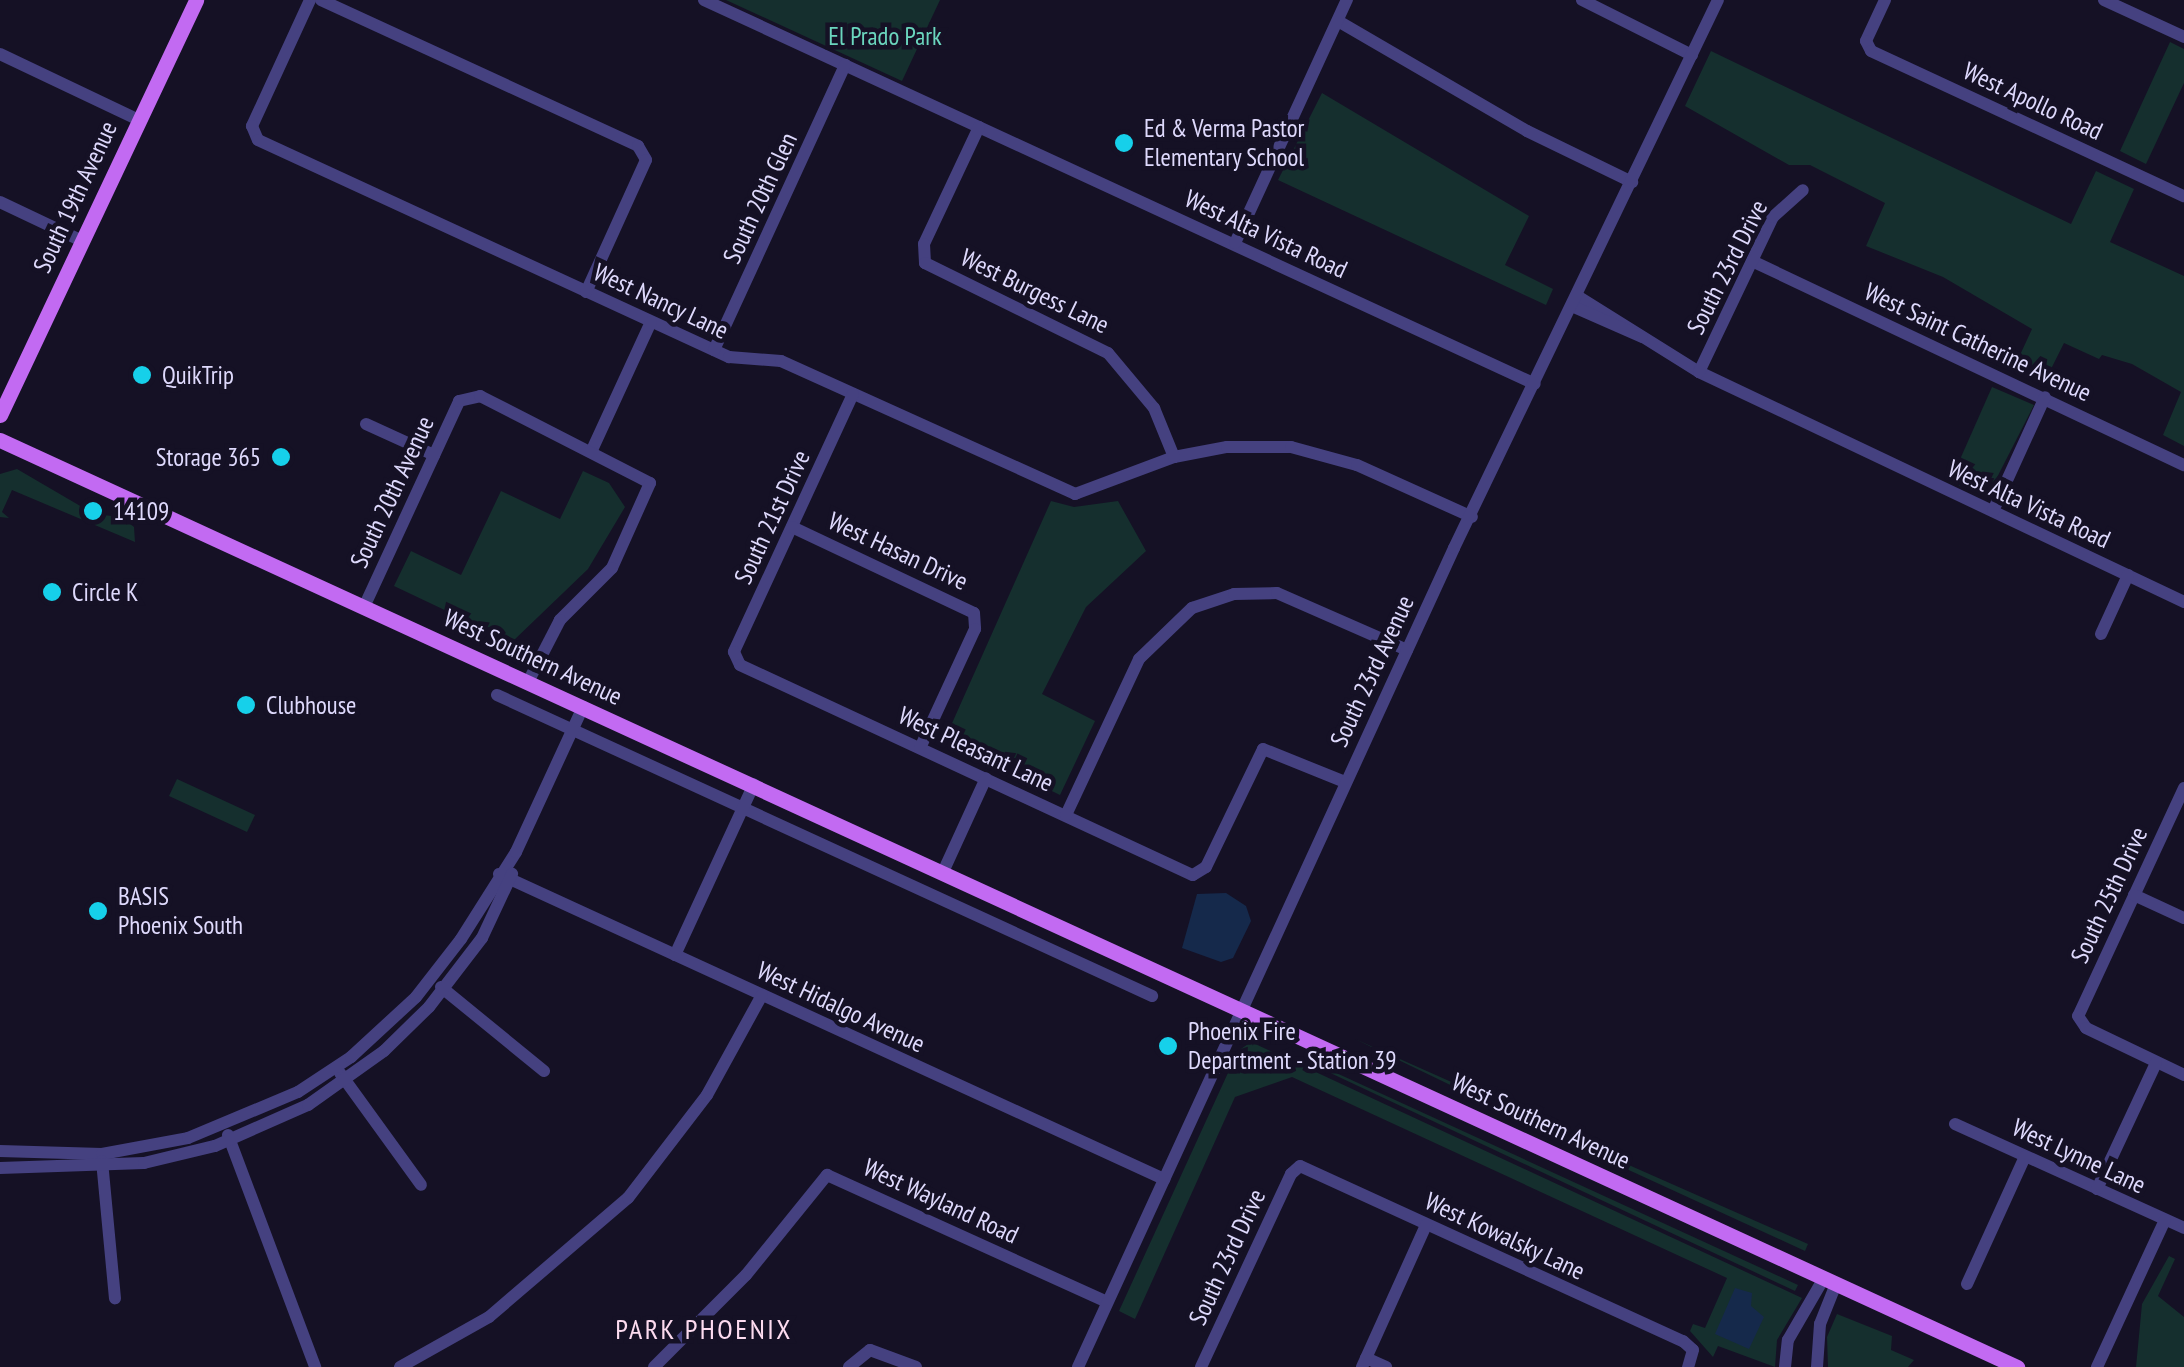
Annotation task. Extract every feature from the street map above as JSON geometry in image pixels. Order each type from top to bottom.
[{"type":"main road","name":"South 19th Avenue","points":[[0,415],[196,0]]},
{"type":"main road","name":"West Southern Avenue","points":[[0,440],[2017,1367]]},
{"type":"street","name":"West Nancy Lane","points":[[310,0],[252,126],[258,140],[714,350],[740,360],[782,361],[1075,494],[1090,494],[1174,457]]},
{"type":"street","points":[[321,0],[638,146],[646,160],[586,292]]},
{"type":"street","name":"West Alta Vista Road","points":[[704,0],[1535,384]]},
{"type":"street","points":[[1234,243],[1348,0]]},
{"type":"street","points":[[1582,0],[1692,55]]},
{"type":"street","name":"South 23rd Avenue","points":[[1078,1367],[1345,782],[1718,0]]},
{"type":"street","name":"West Apollo Road","points":[[1884,0],[1866,45],[2184,196]]},
{"type":"street","points":[[2104,0],[2184,37]]},
{"type":"street","points":[[1338,21],[1527,130],[1632,182]]},
{"type":"street","points":[[0,54],[139,120]]},
{"type":"street","name":"South 20th Glen","points":[[714,350],[845,65]]},
{"type":"street","name":"West Burgess Lane","points":[[979,127],[924,244],[925,262],[1108,352],[1154,408],[1174,457]]},
{"type":"street","name":"South 23rd Drive","points":[[1699,372],[1778,210],[1803,190]]},
{"type":"street","points":[[0,202],[82,241]]},
{"type":"street","name":"West Saint Catherine Avenue","points":[[1752,262],[2184,464]]},
{"type":"street","name":"West Alta Vista Road","points":[[1576,302],[1699,372],[2184,602]]},
{"type":"street","points":[[528,682],[560,620],[612,568],[648,492],[647,477],[592,450],[651,322]]},
{"type":"street","name":"South 21st Drive","points":[[735,659],[853,394]]},
{"type":"street","name":"South 20th Avenue","points":[[364,606],[463,397],[480,396],[592,450]]},
{"type":"street","points":[[1993,511],[2045,397]]},
{"type":"street","points":[[366,424],[434,455]]},
{"type":"street","points":[[1174,457],[1227,448],[1318,452],[1472,518]]},
{"type":"street","name":"West Hasan Drive","points":[[792,527],[971,610],[976,623],[920,748]]},
{"type":"street","points":[[2101,634],[2128,575]]},
{"type":"street","points":[[1066,815],[1153,638],[1192,608],[1234,594],[1303,600],[1407,650]]},
{"type":"street","name":"West Pleasant Lane","points":[[735,659],[920,748],[1201,874],[1267,748],[1345,782]]},
{"type":"street","name":"West Southern Avenue","points":[[497,695],[1152,996]]},
{"type":"street","points":[[0,1168],[103,1169],[230,1141],[345,1080],[398,1039],[444,990],[482,938],[505,877],[583,707]]},
{"type":"street","points":[[943,872],[986,778]]},
{"type":"street","points":[[675,956],[754,784]]},
{"type":"street","name":"South 25th Drive","points":[[2156,1063],[2080,1022],[2184,788]]},
{"type":"street","points":[[0,1151],[102,1154],[224,1126],[336,1068],[431,980],[505,877]]},
{"type":"street","name":"West Hidalgo Avenue","points":[[505,877],[1164,1179]]},
{"type":"street","points":[[2134,895],[2184,918]]},
{"type":"street","points":[[1034,942],[1044,919]]},
{"type":"street","points":[[431,980],[544,1071]]},
{"type":"street","points":[[400,1367],[490,1317],[628,1198],[707,1095],[762,995]]},
{"type":"street","points":[[2098,1189],[2156,1063],[2184,1075]]},
{"type":"street","points":[[336,1068],[420,1185]]},
{"type":"street","name":"West Lynne Lane","points":[[1955,1124],[2184,1228]]},
{"type":"street","points":[[224,1126],[314,1367]]},
{"type":"street","points":[[102,1154],[115,1298]]},
{"type":"street","points":[[1967,1284],[2026,1156]]},
{"type":"street","name":"South 23rd Drive","points":[[1201,1367],[1296,1167]]},
{"type":"street","name":"West Kowalsky Lane","points":[[1296,1167],[1693,1350],[1688,1367]]},
{"type":"street","name":"West Wayland Road","points":[[654,1367],[735,1288],[827,1176],[1107,1302]]},
{"type":"street","points":[[2096,1367],[2165,1220]]},
{"type":"street","points":[[1386,1367],[1364,1362],[1426,1225]]},
{"type":"street","points":[[1785,1367],[1788,1340],[1830,1281]]},
{"type":"street","points":[[1816,1367],[1830,1281]]},
{"type":"street","points":[[849,1367],[870,1350],[916,1367]]},
{"type":"green space","name":"El Prado Park","points":[[726,0],[940,0],[902,81]]},
{"type":"green space","points":[[2170,42],[2184,49],[2184,83],[2146,164],[2120,151]]},
{"type":"green space","points":[[1711,51],[2071,224],[2096,171],[2134,189],[2110,242],[2184,276],[2184,446],[2163,435],[2181,392],[2132,364],[2102,355],[2099,359],[2064,343],[2045,381],[2014,368],[2032,329],[1943,277],[1866,246],[1885,203],[1810,165],[1789,165],[1685,106]]},
{"type":"green space","points":[[1322,93],[1529,216],[1505,265],[1553,289],[1546,305],[1278,180]]},
{"type":"green space","points":[[1992,387],[2034,405],[1987,497],[1950,482]]},
{"type":"green space","points":[[17,469],[94,514],[121,517],[134,527],[135,542],[12,490],[2,512],[9,518],[0,517],[0,474]]},
{"type":"green space","points":[[583,471],[609,483],[625,507],[588,569],[512,642],[394,586],[411,551],[461,575],[501,491],[560,519]]},
{"type":"green space","points":[[1051,501],[1074,507],[1118,501],[1146,551],[1086,607],[1042,694],[1095,721],[1060,795],[945,739]]},
{"type":"green space","points":[[177,779],[255,815],[247,832],[169,796]]},
{"type":"green space","points":[[1355,1039],[1566,1133],[1604,1154],[1602,1158]]},
{"type":"green space","points":[[1251,1042],[1802,1298],[1777,1340],[1775,1367],[1718,1346],[1713,1357],[1690,1331],[1693,1324],[1705,1328],[1727,1278],[1292,1077],[1235,1097],[1135,1319],[1119,1311],[1238,1051]]},
{"type":"green space","points":[[1308,1060],[1798,1285],[1795,1291]]},
{"type":"green space","points":[[1622,1162],[1808,1244],[1805,1251],[1620,1166]]},
{"type":"green space","points":[[2169,1256],[2175,1259],[2158,1296],[2184,1317],[2184,1367],[2136,1367],[2142,1304]]},
{"type":"green space","points":[[1837,1314],[1892,1336],[1891,1350],[1914,1360],[1908,1367],[1828,1367],[1827,1337]]},
{"type":"water","points":[[1226,893],[1246,906],[1251,921],[1233,958],[1221,962],[1182,948],[1197,894]]},
{"type":"water","points":[[1735,1288],[1752,1293],[1751,1306],[1764,1317],[1749,1349],[1715,1334]]},
{"type":"place","name":"Ed & Verma Pastor Elementary School","points":[[1124,143]]},
{"type":"place","name":"QuikTrip","points":[[142,375]]},
{"type":"place","name":"Storage 365","points":[[281,457]]},
{"type":"place","name":"14109","points":[[93,511]]},
{"type":"place","name":"Circle K","points":[[52,592]]},
{"type":"place","name":"Clubhouse","points":[[246,705]]},
{"type":"place","name":"BASIS Phoenix South","points":[[98,911]]},
{"type":"place","name":"Phoenix Fire Department - Station 39","points":[[1168,1046]]},
{"type":"district","name":"PARK PHOENIX","points":[[704,1329]]}]
